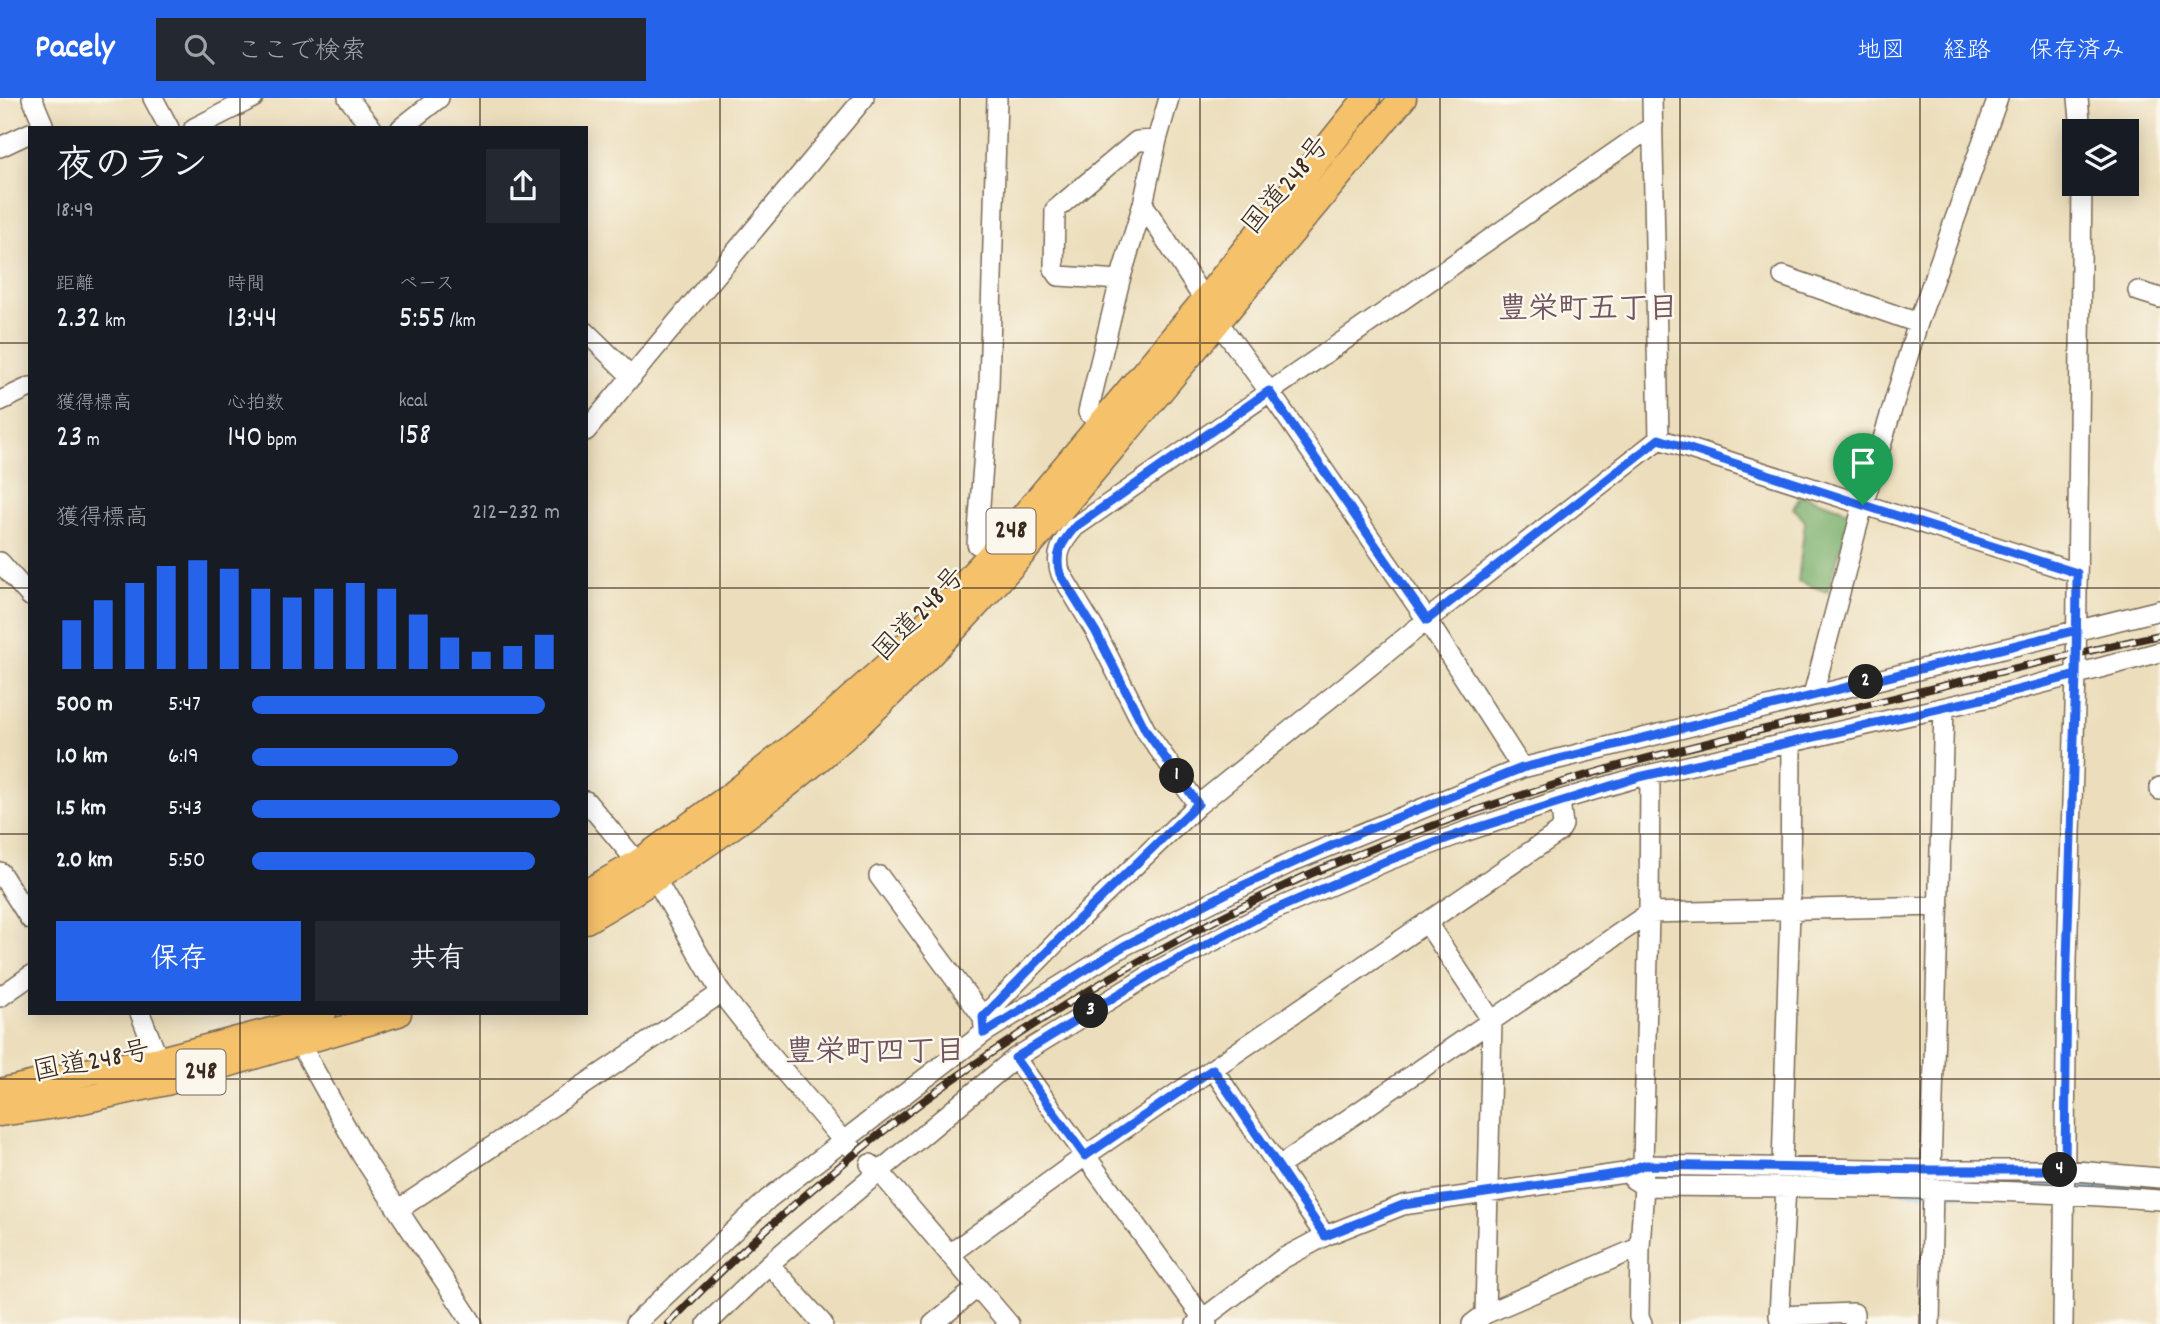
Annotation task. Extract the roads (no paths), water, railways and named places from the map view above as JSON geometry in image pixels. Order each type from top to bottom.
[{"type":"highway","name":"国道248号","points":[[588,892],[647,871],[780,790],[843,738],[892,692],[995,586],[1066,521],[1211,311],[1367,98]]},
{"type":"highway","name":"国道248号","points":[[588,918],[647,871],[732,795],[827,720],[890,663],[993,553],[1100,425],[1211,311],[1402,98]]},
{"type":"highway","name":"国道248号","points":[[0,1113],[64,1104],[318,1015]]},
{"type":"highway","name":"国道248号","points":[[286,1028],[383,1015]]},
{"type":"highway","name":"国道248号","points":[[0,1091],[92,1071],[163,1071]]},
{"type":"street","points":[[32,98],[43,124],[41,126]]},
{"type":"street","points":[[153,98],[168,126]]},
{"type":"street","points":[[198,126],[253,98]]},
{"type":"street","points":[[348,98],[370,126]]},
{"type":"street","points":[[404,126],[439,98]]},
{"type":"street","points":[[588,429],[864,98]]},
{"type":"street","points":[[977,544],[989,386],[997,98]]},
{"type":"street","points":[[1100,425],[1088,412],[1169,98]]},
{"type":"street","points":[[1653,98],[1659,439]]},
{"type":"street","points":[[1813,695],[1863,505],[1918,323],[1998,98]]},
{"type":"street","points":[[2078,98],[2080,119]]},
{"type":"street","points":[[1198,804],[1146,731],[1096,632],[1060,574],[1059,549],[1066,521],[1269,391],[1653,126]]},
{"type":"street","points":[[0,147],[28,134]]},
{"type":"street","points":[[1120,280],[1059,276],[1054,269],[1055,210],[1136,141],[1157,140]]},
{"type":"street","points":[[2063,1324],[2067,961],[2077,630],[2082,196]]},
{"type":"street","points":[[1143,204],[1211,311],[1427,620],[1522,768]]},
{"type":"street","points":[[1783,276],[1918,323]]},
{"type":"street","points":[[2138,291],[2160,298]]},
{"type":"street","points":[[588,334],[632,377]]},
{"type":"street","points":[[0,401],[28,388]]},
{"type":"street","points":[[1659,439],[2077,573]]},
{"type":"street","points":[[635,1324],[768,1199],[848,1145],[984,1025],[1078,920],[1198,804],[1427,620],[1659,439]]},
{"type":"street","points":[[0,562],[28,594]]},
{"type":"street","points":[[984,1025],[1124,946],[1235,889],[1364,831],[1522,768],[2160,610]]},
{"type":"street","points":[[707,1324],[875,1168],[1015,1058],[1158,970],[1267,913],[1389,860],[1560,800],[1650,775],[1944,708],[2160,652]]},
{"type":"street","points":[[1930,1324],[1944,708]]},
{"type":"street","points":[[1782,1166],[1790,909],[1791,743]]},
{"type":"street","points":[[1642,1324],[1639,1317],[1640,1247],[1644,1186],[1650,775]]},
{"type":"street","points":[[951,1253],[1085,1156],[1559,832],[1563,825],[1560,800]]},
{"type":"street","points":[[588,803],[647,871],[721,993],[848,1145]]},
{"type":"street","points":[[0,872],[28,916]]},
{"type":"street","points":[[879,876],[984,1025]]},
{"type":"street","points":[[1278,1167],[1649,912],[1938,906]]},
{"type":"street","points":[[1427,923],[1492,1021],[1489,1192],[1478,1319],[1640,1247]]},
{"type":"street","points":[[0,997],[28,977]]},
{"type":"street","points":[[399,1209],[721,993]]},
{"type":"street","points":[[141,1015],[163,1071]]},
{"type":"street","points":[[286,1028],[361,1154],[473,1324]]},
{"type":"street","points":[[1015,1058],[1202,1322],[1282,1259],[1325,1236],[1403,1205],[1623,1173],[1643,1165],[1782,1166],[2160,1200]]},
{"type":"street","points":[[1213,1069],[1325,1236]]},
{"type":"street","points":[[875,1168],[951,1253],[1009,1324]]},
{"type":"street","points":[[1623,1173],[1644,1186],[1786,1186],[1932,1180],[2065,1170],[2160,1178]]},
{"type":"street","points":[[1786,1186],[1780,1320],[1854,1313],[1854,1324]]},
{"type":"street","points":[[769,1264],[823,1324]]},
{"type":"street","points":[[933,1324],[978,1287]]},
{"type":"waterway","points":[[1663,1176],[1724,1175]]},
{"type":"waterway","points":[[1906,1178],[2160,1188]]},
{"type":"railway","points":[[668,1324],[726,1266],[787,1211],[914,1108],[981,1060],[1119,973],[1303,877],[1472,812],[1629,763],[2160,635]]},
{"type":"district","name":"豊栄町五丁目","points":[[1588,311]]},
{"type":"district","name":"豊栄町四丁目","points":[[875,1054]]}]
